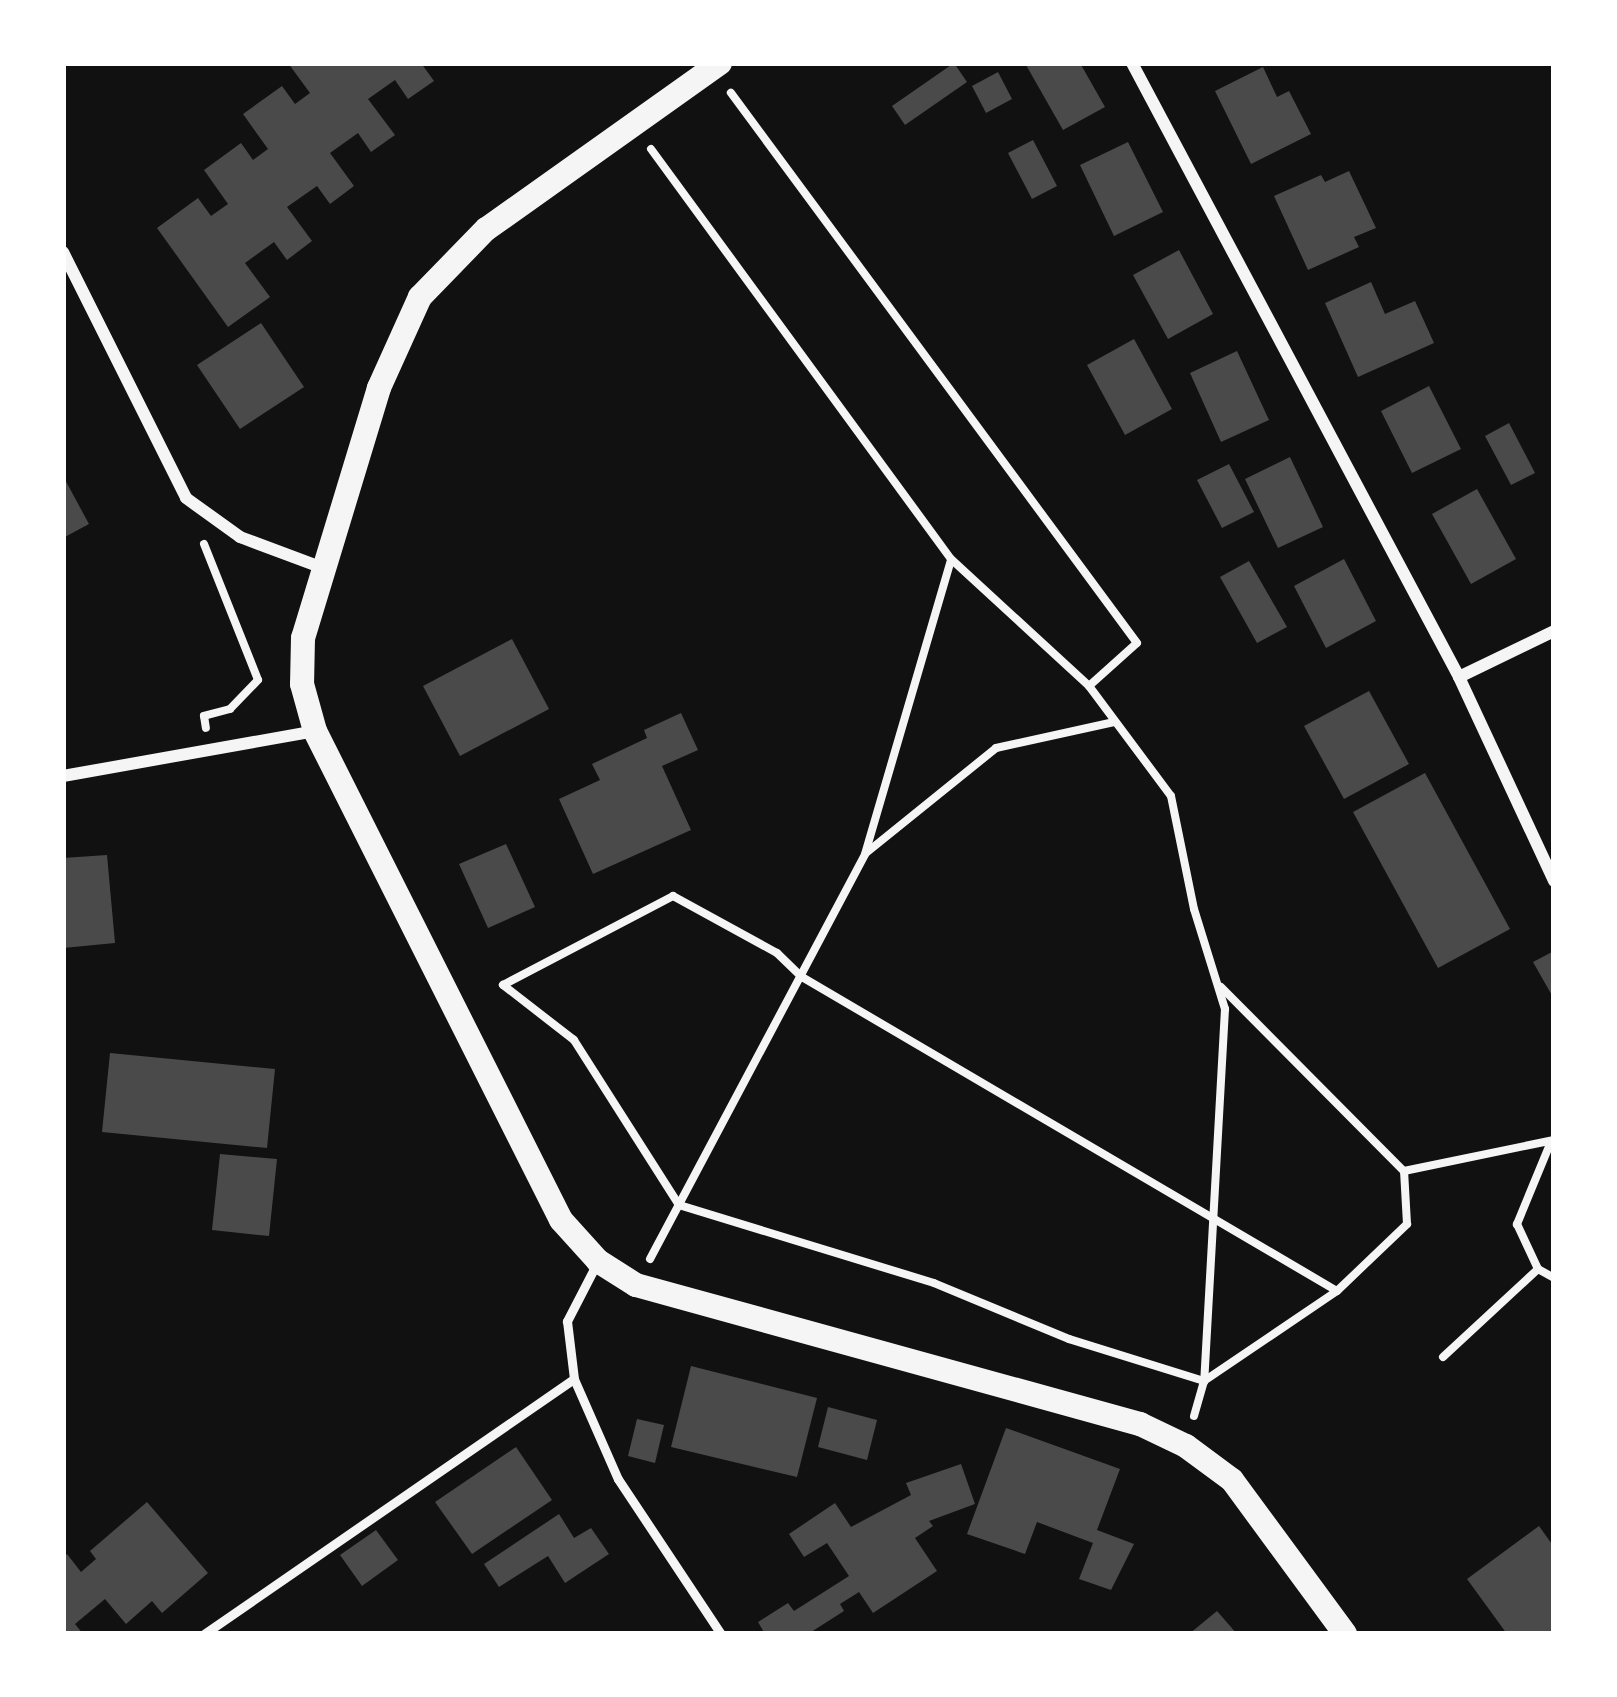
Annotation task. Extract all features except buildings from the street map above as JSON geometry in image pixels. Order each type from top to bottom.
[{"type":"main road","points":[[716,66],[486,229],[420,297],[379,388],[303,638],[302,684],[315,731],[561,1220],[598,1262],[636,1285],[1140,1424],[1186,1446],[1232,1480],[1345,1634]]},
{"type":"street","points":[[1132,63],[1459,677],[1554,881]]},
{"type":"street","points":[[63,252],[186,498],[240,537],[324,568]]},
{"type":"street","points":[[1459,677],[1554,631]]},
{"type":"street","points":[[63,776],[315,731]]},
{"type":"lane","points":[[598,1262],[567,1321],[574,1379],[619,1479],[722,1634]]},
{"type":"lane","points":[[204,1634],[574,1379]]},
{"type":"path","points":[[716,66],[1137,643],[1089,686]]},
{"type":"path","points":[[632,124],[951,559],[1089,686],[1171,796],[1194,909],[1226,1009],[1204,1381],[1186,1446]]},
{"type":"path","points":[[186,498],[258,680],[230,709],[204,716],[211,751]]},
{"type":"path","points":[[636,1285],[865,854],[951,559]]},
{"type":"path","points":[[865,854],[996,748],[1114,722]]},
{"type":"path","points":[[1204,1381],[1069,1339],[934,1283],[680,1204],[574,1040],[503,985],[673,896],[777,953],[802,977],[1336,1291]]},
{"type":"path","points":[[1204,1381],[1336,1291],[1407,1224],[1404,1171],[1221,987]]},
{"type":"path","points":[[1404,1171],[1552,1141]]},
{"type":"path","points":[[1552,1141],[1517,1223],[1538,1269],[1554,1278]]},
{"type":"path","points":[[1443,1357],[1538,1269]]}]
